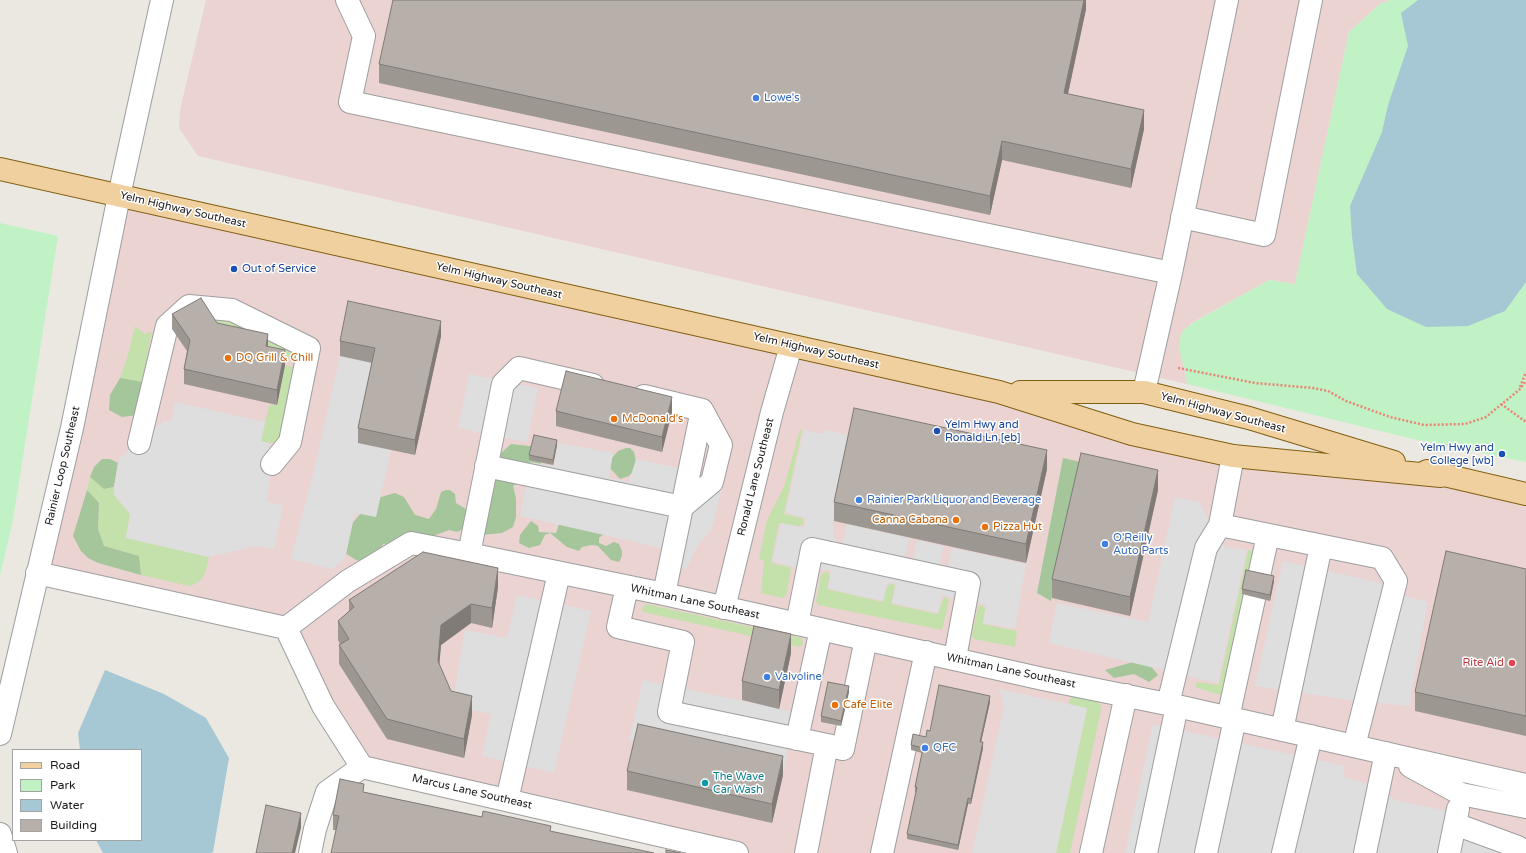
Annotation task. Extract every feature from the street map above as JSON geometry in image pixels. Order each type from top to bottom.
[{"type":"main road","name":"Yelm Highway Southeast","points":[[0,169],[999,392],[1132,434],[1233,456],[1441,476]]},
{"type":"main road","name":"Yelm Highway Southeast","points":[[999,392],[1144,392],[1249,418],[1441,476],[1526,494]]},
{"type":"street","name":"Rainier Loop Southeast","points":[[0,734],[72,428],[119,196],[162,0]]},
{"type":"street","points":[[348,0],[364,36],[350,102],[1171,272]]},
{"type":"street","points":[[1144,392],[1171,272],[1227,0]]},
{"type":"street","points":[[1182,217],[1264,235],[1311,0]]},
{"type":"street","points":[[139,443],[167,326],[189,306],[232,310],[309,348],[290,442],[272,464]]},
{"type":"street","name":"Ronald Lane Southeast","points":[[724,608],[772,412],[791,346]]},
{"type":"street","points":[[469,554],[503,384],[519,368],[702,410],[721,445],[712,482],[682,507],[664,594]]},
{"type":"street","points":[[1146,853],[1173,705],[1206,548],[1220,525],[1233,456]]},
{"type":"street","points":[[486,466],[682,507]]},
{"type":"street","points":[[1220,525],[1382,558],[1396,581],[1354,746]]},
{"type":"street","points":[[1206,853],[1268,535]]},
{"type":"street","name":"Whitman Lane Southeast","points":[[286,628],[348,581],[411,543],[664,594],[1043,679],[1173,705],[1526,785]]},
{"type":"street","points":[[1282,730],[1321,546]]},
{"type":"street","points":[[797,624],[812,549],[820,550],[969,583],[954,658]]},
{"type":"street","points":[[507,800],[559,572]]},
{"type":"street","points":[[37,573],[286,628],[323,706],[362,767],[327,792],[315,829],[310,853]]},
{"type":"street","points":[[627,587],[618,628],[683,642],[669,712],[843,749],[866,639]]},
{"type":"street","points":[[797,739],[821,629]]},
{"type":"street","points":[[882,853],[926,652]]},
{"type":"street","points":[[1091,853],[1126,695]]},
{"type":"street","points":[[1283,853],[1311,736]]},
{"type":"street","points":[[806,853],[827,745]]},
{"type":"street","points":[[1365,853],[1386,753]]},
{"type":"street","name":"Whitman Lane Southeast","points":[[1386,753],[1461,794],[1526,808]]},
{"type":"street","name":"Marcus Lane Southeast","points":[[362,767],[731,852]]},
{"type":"street","points":[[1449,853],[1461,794]]},
{"type":"street","points":[[1455,824],[1518,847],[1521,853]]},
{"type":"street","points":[[0,834],[6,853]]},
{"type":"path","points":[[1178,368],[1255,383],[1313,388],[1328,391],[1346,401],[1390,417],[1424,424],[1465,424],[1486,417],[1519,390],[1526,381]]},
{"type":"path","points":[[1519,390],[1526,372]]},
{"type":"path","points":[[1502,404],[1526,422]]},
{"type":"shaded area","points":[[206,0],[1390,0],[1380,4],[1349,32],[1295,284],[1269,280],[1190,324],[1179,349],[1187,384],[198,156],[179,128],[180,110]]},
{"type":"shaded area","points":[[119,196],[1132,434],[1526,494],[1526,853],[737,853],[362,767],[286,628],[37,573]]},
{"type":"shaded area","points":[[340,356],[375,363],[358,443],[391,450],[376,517],[355,513],[345,559],[332,569],[291,559],[315,466]]},
{"type":"shaded area","points":[[469,374],[538,388],[527,442],[458,428]]},
{"type":"shaded area","points":[[175,402],[265,422],[261,441],[269,443],[270,483],[267,502],[283,505],[274,549],[256,546],[209,557],[126,538],[130,514],[114,495],[118,463],[121,457],[165,420],[168,422],[172,419]]},
{"type":"shaded area","points":[[804,430],[823,434],[826,430],[851,436],[833,521],[834,537],[838,543],[842,544],[847,524],[909,538],[905,559],[913,560],[917,540],[944,546],[940,564],[943,567],[948,566],[952,548],[1026,564],[1015,629],[983,623],[986,605],[942,595],[938,613],[892,603],[896,584],[888,582],[883,601],[828,589],[831,570],[793,567],[772,561],[781,523],[804,528],[806,518],[785,513]]},
{"type":"shaded area","points":[[558,443],[613,453],[609,478],[629,482],[636,459],[679,468],[707,485],[722,488],[711,531],[699,543],[686,569],[665,564],[666,549],[520,516],[530,462],[554,466]]},
{"type":"shaded area","points":[[1175,497],[1199,502],[1225,547],[1247,550],[1218,683],[1049,643],[1057,603],[1148,622]]},
{"type":"shaded area","points":[[1283,561],[1377,582],[1408,597],[1428,602],[1409,706],[1349,700],[1255,686]]},
{"type":"shaded area","points":[[517,595],[591,611],[554,773],[482,756],[491,714],[452,706],[465,630],[507,638]]},
{"type":"shaded area","points":[[643,680],[795,712],[783,775],[629,741]]},
{"type":"shaded area","points":[[999,689],[1087,708],[1056,853],[972,853],[1004,706]]},
{"type":"shaded area","points":[[1153,724],[1345,766],[1343,777],[1374,785],[1395,800],[1442,810],[1526,839],[1526,853],[1125,853]]},
{"type":"green space","points":[[1390,0],[1526,0],[1526,462],[1413,439],[1187,384],[1179,349],[1181,333],[1191,324],[1269,280],[1295,284],[1349,32],[1380,4]]},
{"type":"green space","points":[[0,223],[58,236],[13,520],[0,576]]},
{"type":"green space","points":[[209,313],[222,316],[289,348],[297,359],[267,353],[217,338]]},
{"type":"green space","points":[[135,326],[145,334],[152,331],[148,351],[149,383],[120,378],[128,355]]},
{"type":"green space","points":[[285,365],[297,368],[282,438],[276,443],[261,442],[269,405],[277,405]]},
{"type":"green space","points":[[120,378],[149,383],[137,415],[122,417],[109,410],[110,395]]},
{"type":"green space","points":[[800,429],[802,430],[784,514],[802,518],[804,524],[799,526],[779,523],[771,563],[790,567],[791,570],[786,596],[783,598],[761,593],[764,560],[759,559],[767,520],[784,487]]},
{"type":"green space","points":[[511,444],[538,447],[542,457],[539,475],[519,482],[513,486],[516,498],[516,517],[513,527],[502,533],[482,535],[472,525],[457,532],[449,530],[433,536],[398,544],[383,544],[378,554],[368,562],[356,560],[342,551],[344,533],[368,505],[381,497],[395,493],[404,497],[415,515],[429,519],[436,509],[441,492],[450,490],[455,494],[456,503],[471,512],[501,453]]},
{"type":"green space","points":[[630,448],[634,452],[636,461],[635,469],[629,476],[620,479],[610,468],[612,458],[618,451]]},
{"type":"green space","points":[[1063,458],[1081,462],[1051,601],[1037,593]]},
{"type":"green space","points":[[102,459],[110,459],[118,463],[114,487],[104,489],[90,477],[94,467]]},
{"type":"green space","points":[[90,477],[104,489],[114,487],[114,495],[130,514],[126,538],[209,557],[205,574],[201,580],[191,586],[141,575],[139,556],[104,546],[98,529],[99,503],[87,490]]},
{"type":"green space","points":[[87,490],[99,503],[98,529],[104,546],[139,556],[141,575],[98,563],[88,558],[81,551],[73,536]]},
{"type":"green space","points":[[531,521],[538,526],[539,532],[556,533],[560,521],[606,532],[599,538],[599,543],[606,546],[614,542],[619,544],[622,551],[622,556],[619,562],[611,560],[598,546],[592,545],[582,547],[579,551],[567,547],[550,533],[545,535],[540,545],[529,548],[519,543],[520,535]]},
{"type":"green space","points":[[1248,550],[1253,552],[1223,696],[1195,687],[1197,682],[1219,685]]},
{"type":"green space","points":[[826,571],[830,574],[827,589],[883,602],[887,586],[892,583],[895,586],[891,604],[938,614],[943,599],[947,597],[949,600],[942,630],[818,605],[816,601],[821,575]]},
{"type":"green space","points":[[646,604],[802,638],[803,644],[800,647],[643,612],[642,608]]},
{"type":"green space","points":[[982,605],[985,609],[983,624],[1017,631],[1015,647],[974,639],[972,635],[978,607]]},
{"type":"green space","points":[[1145,659],[1158,675],[1149,682],[1134,674],[1114,678],[1105,670],[1140,660]]},
{"type":"green space","points":[[1073,696],[1096,701],[1102,706],[1070,853],[1056,853],[1087,709],[1070,705],[1069,700]]},
{"type":"water","points":[[1418,0],[1526,0],[1526,282],[1505,311],[1468,326],[1426,327],[1387,309],[1357,274],[1350,206],[1382,132],[1388,105],[1408,46],[1401,13]]},
{"type":"water","points":[[105,670],[164,694],[206,718],[229,758],[213,852],[103,853],[97,841],[142,841],[142,749],[80,749],[78,733]]},
{"type":"building","name":"Lowe's","points":[[393,0],[1084,0],[1064,93],[1144,110],[1131,169],[1002,141],[990,196],[379,64]]},
{"type":"building","name":"DQ Grill & Chill","points":[[201,298],[217,323],[268,334],[266,346],[285,350],[277,390],[184,369],[190,340],[172,314]]},
{"type":"building","points":[[348,301],[441,321],[415,440],[358,428],[375,348],[340,341]]},
{"type":"building","name":"McDonald's","points":[[566,371],[672,397],[662,437],[556,411]]},
{"type":"building","points":[[854,408],[1047,450],[1026,544],[834,502]]},
{"type":"building","points":[[534,435],[557,440],[553,460],[529,455]]},
{"type":"building","name":"O'Reilly Auto Parts","points":[[1081,453],[1158,470],[1130,597],[1052,579]]},
{"type":"building","points":[[1446,551],[1526,569],[1526,716],[1415,692]]},
{"type":"building","points":[[423,552],[498,568],[492,608],[471,604],[441,625],[438,661],[451,691],[472,696],[464,739],[387,719],[339,645],[349,639],[338,621],[354,607],[349,600]]},
{"type":"building","points":[[1246,570],[1274,576],[1270,595],[1242,589]]},
{"type":"building","name":"Valvoline","points":[[754,626],[791,634],[779,690],[742,681]]},
{"type":"building","points":[[828,682],[849,686],[841,721],[821,716]]},
{"type":"building","points":[[939,685],[990,696],[980,742],[983,742],[971,799],[968,798],[958,845],[907,834],[917,787],[915,787],[923,748],[911,745],[913,734],[926,737],[927,730],[930,731]]},
{"type":"building","name":"The Wave Car Wash","points":[[638,724],[783,756],[772,804],[627,771]]},
{"type":"building","points":[[340,779],[364,784],[363,792],[482,817],[483,811],[551,826],[550,831],[654,853],[331,853],[339,816],[333,815]]},
{"type":"building","points":[[266,805],[301,813],[292,853],[256,853]]},
{"type":"building","points":[[666,850],[681,853],[666,853]]},
{"type":"place","name":"Lowe's","points":[[756,98]]},
{"type":"place","name":"Out of Service","points":[[234,269]]},
{"type":"place","name":"DQ Grill & Chill","points":[[228,358]]},
{"type":"place","name":"McDonald's","points":[[614,419]]},
{"type":"place","name":"Yelm Hwy and Ronald Ln [eb]","points":[[937,431]]},
{"type":"place","name":"Yelm Hwy and College [wb]","points":[[1502,454]]},
{"type":"place","name":"Rainier Park Liquor and Beverage","points":[[859,500]]},
{"type":"place","name":"Canna Cabana","points":[[956,520]]},
{"type":"place","name":"Pizza Hut","points":[[985,527]]},
{"type":"place","name":"O'Reilly Auto Parts","points":[[1105,544]]},
{"type":"place","name":"Rite Aid","points":[[1512,663]]},
{"type":"place","name":"Valvoline","points":[[767,677]]},
{"type":"place","name":"Cafe Elite","points":[[835,705]]},
{"type":"place","name":"QFC","points":[[925,748]]},
{"type":"place","name":"The Wave Car Wash","points":[[705,783]]}]
